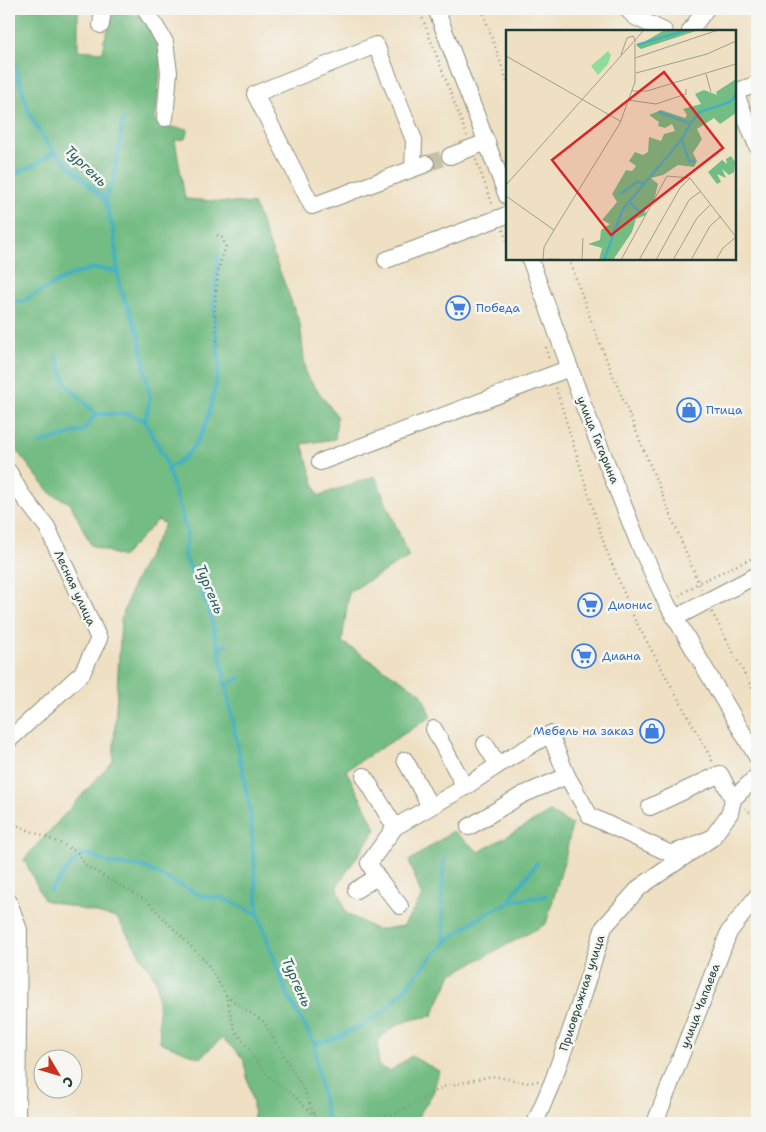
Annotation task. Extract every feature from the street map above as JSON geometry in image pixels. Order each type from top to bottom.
[{"type":"street","points":[[144,9],[165,42],[169,72],[165,118]]},
{"type":"street","points":[[436,9],[506,193]]},
{"type":"street","points":[[627,9],[637,26],[659,30]]},
{"type":"street","points":[[691,30],[706,9]]},
{"type":"street","points":[[376,45],[414,140],[419,167],[312,206],[255,94],[376,45]]},
{"type":"street","points":[[736,92],[757,84]]},
{"type":"street","points":[[736,94],[757,146]]},
{"type":"street","points":[[450,156],[487,142]]},
{"type":"street","points":[[386,260],[503,216]]},
{"type":"street","name":"улица Гагарина","points":[[530,260],[570,368],[640,544],[675,618],[757,757]]},
{"type":"street","points":[[320,462],[570,368]]},
{"type":"street","name":"Лесная улица","points":[[9,472],[21,494],[47,527],[98,639],[82,673],[9,740]]},
{"type":"street","points":[[675,618],[757,575]]},
{"type":"street","points":[[434,729],[465,787]]},
{"type":"street","points":[[400,906],[377,877],[369,863],[395,827],[465,787],[550,734],[567,776],[590,816],[671,854],[712,838]]},
{"type":"street","points":[[485,744],[498,765]]},
{"type":"street","points":[[405,760],[430,806]]},
{"type":"street","points":[[650,807],[720,774],[733,799]]},
{"type":"street","points":[[364,776],[395,827]]},
{"type":"street","points":[[469,827],[522,794],[567,776]]},
{"type":"street","name":"Приовражная улица","points":[[535,1123],[560,1061],[604,927],[640,887],[712,838],[730,813],[733,799],[757,776]]},
{"type":"street","points":[[356,890],[377,877]]},
{"type":"street","name":"улица Чапаева","points":[[655,1123],[728,932],[757,896]]},
{"type":"street","points":[[9,902],[19,930],[16,1123]]},
{"type":"path","points":[[118,9],[128,9]]},
{"type":"path","points":[[419,9],[471,148],[503,216],[506,235]]},
{"type":"path","points":[[482,9],[506,78]]},
{"type":"path","points":[[217,235],[222,238],[226,246],[219,265],[215,296],[218,346],[221,347]]},
{"type":"path","points":[[569,260],[594,329],[698,583],[757,698]]},
{"type":"path","points":[[545,342],[552,376],[605,547],[635,620],[720,774]]},
{"type":"path","points":[[674,599],[698,583],[757,556]]},
{"type":"path","points":[[9,822],[77,852],[82,861],[92,870],[146,900],[207,963],[227,997],[234,1028],[267,1075],[291,1093],[322,1123]]},
{"type":"path","points":[[227,997],[264,1022],[303,1088],[314,1114]]},
{"type":"path","points":[[347,1123],[394,1114],[443,1087],[482,1078],[492,1076],[530,1083]]},
{"type":"path","points":[[253,1123],[285,1123]]},
{"type":"green space","points":[[9,9],[78,9],[78,50],[103,52],[104,41],[114,12],[142,16],[162,52],[155,123],[188,129],[185,139],[175,140],[185,199],[254,204],[300,324],[306,375],[337,416],[335,439],[302,444],[318,496],[375,476],[409,557],[349,592],[342,642],[421,693],[431,717],[346,770],[376,829],[337,886],[346,913],[377,930],[403,926],[422,897],[409,861],[453,831],[479,852],[550,812],[572,825],[565,858],[546,924],[452,974],[432,1016],[403,1023],[391,1029],[378,1040],[378,1066],[390,1071],[411,1056],[439,1071],[433,1093],[414,1123],[254,1123],[253,1104],[243,1058],[222,1038],[200,1058],[160,1042],[157,982],[117,918],[44,900],[24,859],[113,761],[121,620],[134,582],[165,524],[158,520],[122,557],[91,545],[70,503],[50,493],[9,441]]},
{"type":"waterway","name":"Тургень","points":[[9,34],[15,65],[29,113],[47,144],[105,200],[114,233],[119,285],[139,335],[150,399],[145,421],[165,459],[187,533],[184,556],[198,582],[211,617],[220,655],[250,810],[258,914],[287,994],[315,1044],[317,1069],[328,1123]]},
{"type":"waterway","points":[[105,200],[113,181],[123,120]]},
{"type":"waterway","points":[[9,176],[37,164],[55,151]]},
{"type":"waterway","points":[[168,468],[179,461],[196,444],[206,424],[212,400],[219,365],[214,308],[218,254]]},
{"type":"waterway","points":[[9,301],[21,302],[71,275],[94,268],[119,272]]},
{"type":"waterway","points":[[57,357],[66,384],[96,414],[129,414],[145,421]]},
{"type":"waterway","points":[[41,443],[84,430],[96,414]]},
{"type":"waterway","points":[[219,650],[226,645]]},
{"type":"waterway","points":[[226,685],[240,678]]},
{"type":"waterway","points":[[50,891],[81,855],[89,854],[107,863],[144,867],[202,896],[223,898],[258,914]]},
{"type":"waterway","points":[[444,859],[442,902],[445,945]]},
{"type":"waterway","points":[[510,902],[514,893],[537,863]]},
{"type":"waterway","points":[[315,1044],[346,1034],[381,1013],[394,1002],[439,949],[472,922],[513,901],[546,896]]},
{"type":"tunnel","points":[[426,164],[450,156]]},
{"type":"place","name":"Победа","points":[[458,308]]},
{"type":"place","name":"Птица","points":[[689,410]]},
{"type":"place","name":"Дионис","points":[[590,605]]},
{"type":"place","name":"Диана","points":[[584,656]]},
{"type":"place","name":"Мебель на заказ","points":[[652,731]]}]
